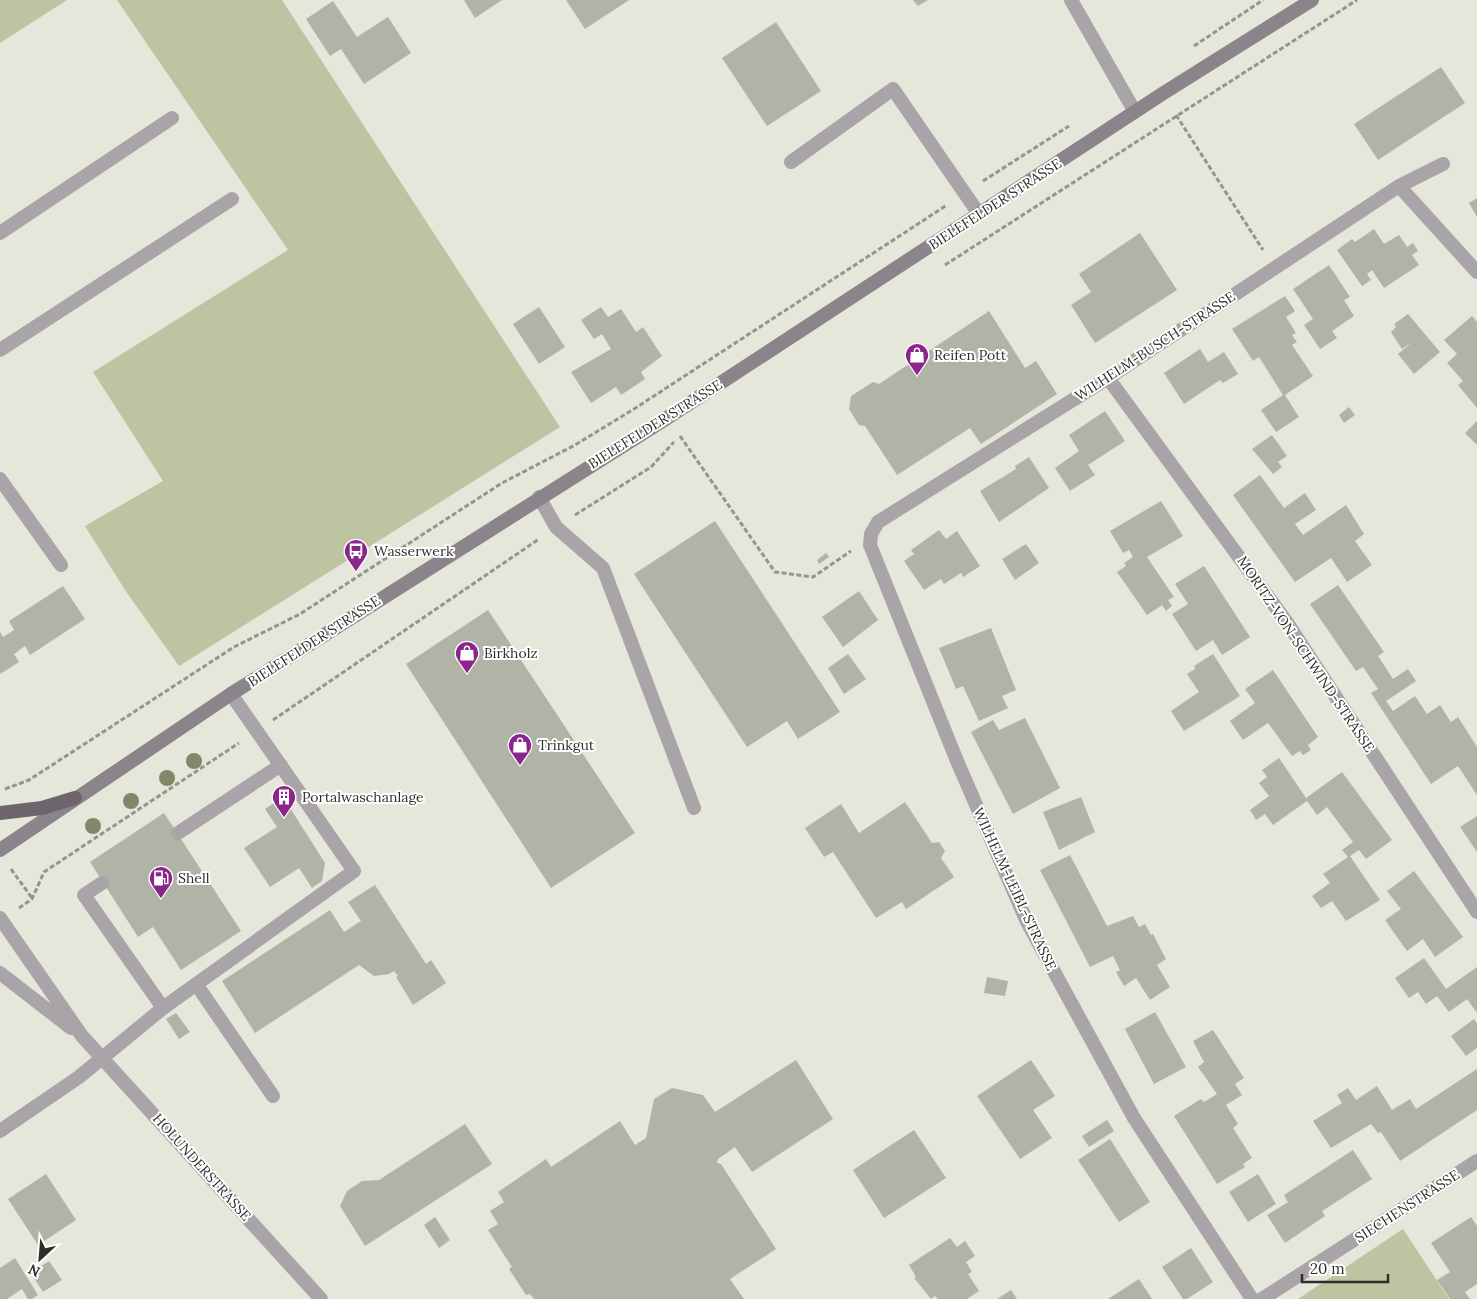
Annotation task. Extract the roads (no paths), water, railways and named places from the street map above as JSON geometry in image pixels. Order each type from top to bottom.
[{"type":"highway","points":[[0,813],[42,808],[74,798]]},
{"type":"main road","name":"BIELEFELDER STRASSE","points":[[0,850],[74,798],[231,694],[539,497],[667,418],[1134,112],[1312,0]]},
{"type":"street","points":[[1071,0],[1134,112]]},
{"type":"street","points":[[791,162],[893,89],[979,214]]},
{"type":"street","points":[[0,233],[172,118]]},
{"type":"street","name":"WILHELM-BUSCH-STRASSE","points":[[871,539],[878,522],[1108,378],[1399,186],[1443,164]]},
{"type":"street","points":[[1399,186],[1477,272]]},
{"type":"street","points":[[0,350],[232,200]]},
{"type":"street","name":"MORITZ-VON-SCHWIND-STRASSE","points":[[1108,378],[1288,624],[1477,912]]},
{"type":"street","points":[[0,479],[61,565]]},
{"type":"street","points":[[539,497],[556,527],[603,568],[694,808]]},
{"type":"street","name":"WILHELM-LEIBL-STRASSE","points":[[871,539],[957,761],[1027,922],[1134,1118],[1252,1299]]},
{"type":"street","points":[[0,1131],[79,1077],[163,1008],[354,871],[258,730],[231,694]]},
{"type":"street","points":[[178,833],[281,765]]},
{"type":"street","points":[[102,883],[84,895],[163,1008]]},
{"type":"street","name":"HOLUNDERSTRASSE","points":[[0,918],[82,1036],[321,1299]]},
{"type":"street","name":"HOLUNDERSTRASSE","points":[[0,973],[82,1036]]},
{"type":"street","points":[[196,984],[273,1096]]},
{"type":"street","name":"SIECHENSTRASSE","points":[[1262,1299],[1477,1161]]},
{"type":"place","name":"Reifen Pott","points":[[917,376]]},
{"type":"place","name":"Wasserwerk","points":[[356,572]]},
{"type":"place","name":"Birkholz","points":[[467,674]]},
{"type":"place","name":"Trinkgut","points":[[520,766]]},
{"type":"place","name":"Portalwaschanlage","points":[[284,818]]},
{"type":"place","name":"Shell","points":[[161,899]]}]
